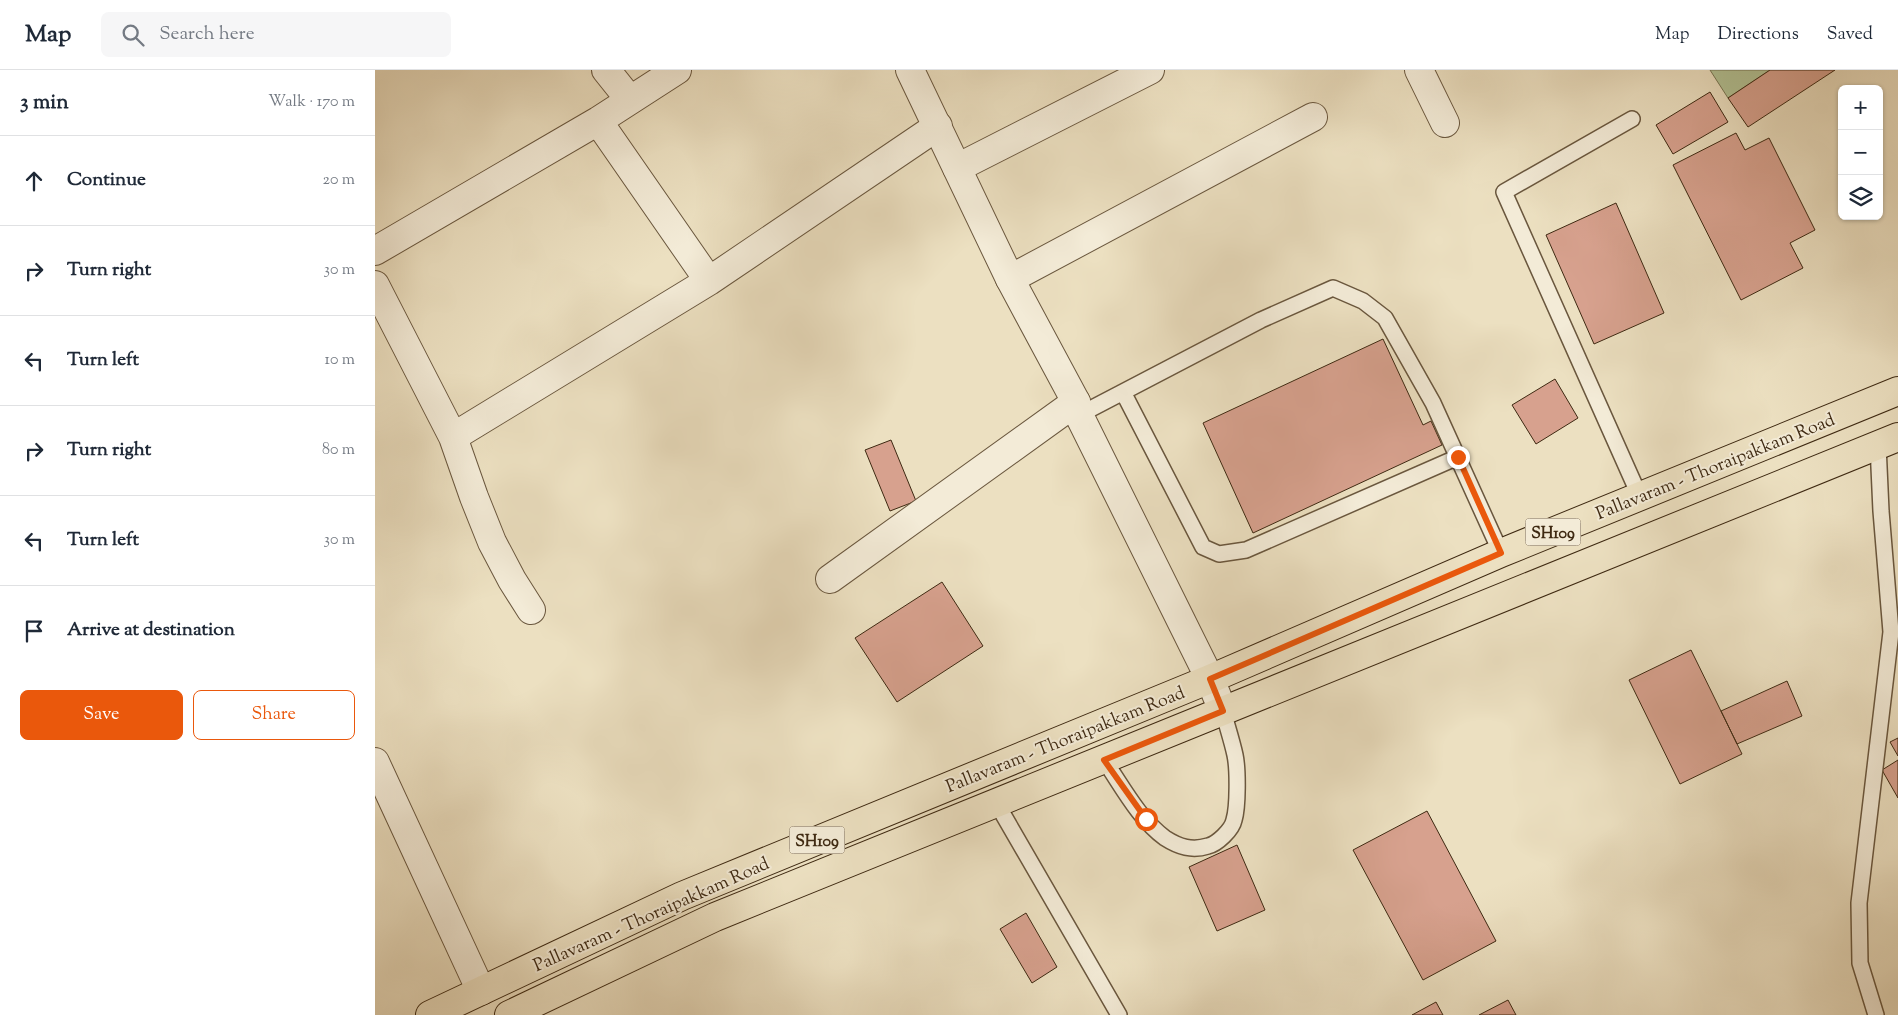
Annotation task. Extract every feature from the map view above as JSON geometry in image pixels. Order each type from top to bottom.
[{"type":"main road","name":"Pallavaram - Thoraipakkam Road","points":[[431,1015],[682,896],[1210,679],[1501,553],[1898,392]]},
{"type":"main road","name":"Pallavaram - Thoraipakkam Road","points":[[509,1015],[715,917],[1888,441]]},
{"type":"street","points":[[606,70],[630,100]]},
{"type":"street","points":[[375,251],[598,121],[677,70]]},
{"type":"street","points":[[911,70],[1010,279],[1078,408],[1210,679],[1223,711]]},
{"type":"street","points":[[957,168],[1150,70]]},
{"type":"street","points":[[1419,70],[1445,123]]},
{"type":"street","points":[[1010,279],[1313,117]]},
{"type":"street","points":[[598,121],[709,281]]},
{"type":"street","points":[[453,436],[709,281],[938,126]]},
{"type":"street","points":[[377,293],[453,436],[492,542],[511,580],[531,610]]},
{"type":"street","points":[[830,579],[1078,408]]},
{"type":"street","points":[[375,762],[481,991]]},
{"type":"lane","points":[[1632,119],[1504,192],[1640,497]]},
{"type":"lane","points":[[1078,408],[1123,392],[1261,320],[1333,288],[1363,301],[1385,318],[1433,403],[1501,553]]},
{"type":"lane","points":[[1123,392],[1203,547],[1219,554],[1247,550],[1458,457]]},
{"type":"lane","points":[[1876,1015],[1860,963],[1859,903],[1891,632],[1881,510],[1888,441]]},
{"type":"lane","points":[[1104,760],[1146,819],[1165,838],[1180,846],[1197,850],[1213,845],[1234,822],[1237,798],[1236,757],[1223,711]]},
{"type":"lane","points":[[997,804],[1119,1015]]},
{"type":"green space","points":[[1710,70],[1770,70],[1728,98]]},
{"type":"building","points":[[1770,70],[1835,70],[1748,127],[1728,98]]},
{"type":"building","points":[[1710,92],[1728,122],[1673,154],[1656,125]]},
{"type":"building","points":[[1736,133],[1745,150],[1769,138],[1815,230],[1790,243],[1803,268],[1741,300],[1673,165]]},
{"type":"building","points":[[1616,203],[1664,313],[1594,344],[1546,235]]},
{"type":"building","points":[[1383,339],[1423,425],[1431,421],[1442,445],[1253,533],[1203,423]]},
{"type":"building","points":[[1555,379],[1578,418],[1536,444],[1512,405]]},
{"type":"building","points":[[891,440],[916,501],[890,511],[865,450]]},
{"type":"building","points":[[942,582],[983,646],[897,702],[855,638]]},
{"type":"building","points":[[1691,650],[1742,754],[1680,784],[1629,680]]},
{"type":"building","points":[[1787,681],[1802,716],[1737,744],[1721,711]]},
{"type":"building","points":[[1898,738],[1898,756],[1890,742]]},
{"type":"building","points":[[1898,760],[1898,798],[1882,770]]},
{"type":"building","points":[[1427,811],[1496,941],[1423,980],[1353,850]]},
{"type":"building","points":[[1237,845],[1265,910],[1217,931],[1189,867]]},
{"type":"building","points":[[1026,913],[1057,967],[1032,983],[1000,929]]},
{"type":"building","points":[[1508,1000],[1516,1015],[1479,1015]]},
{"type":"building","points":[[1436,1002],[1443,1015],[1412,1015]]},
{"type":"route","points":[[1146,819],[1104,760],[1223,711],[1210,679],[1501,553],[1458,457]]}]
